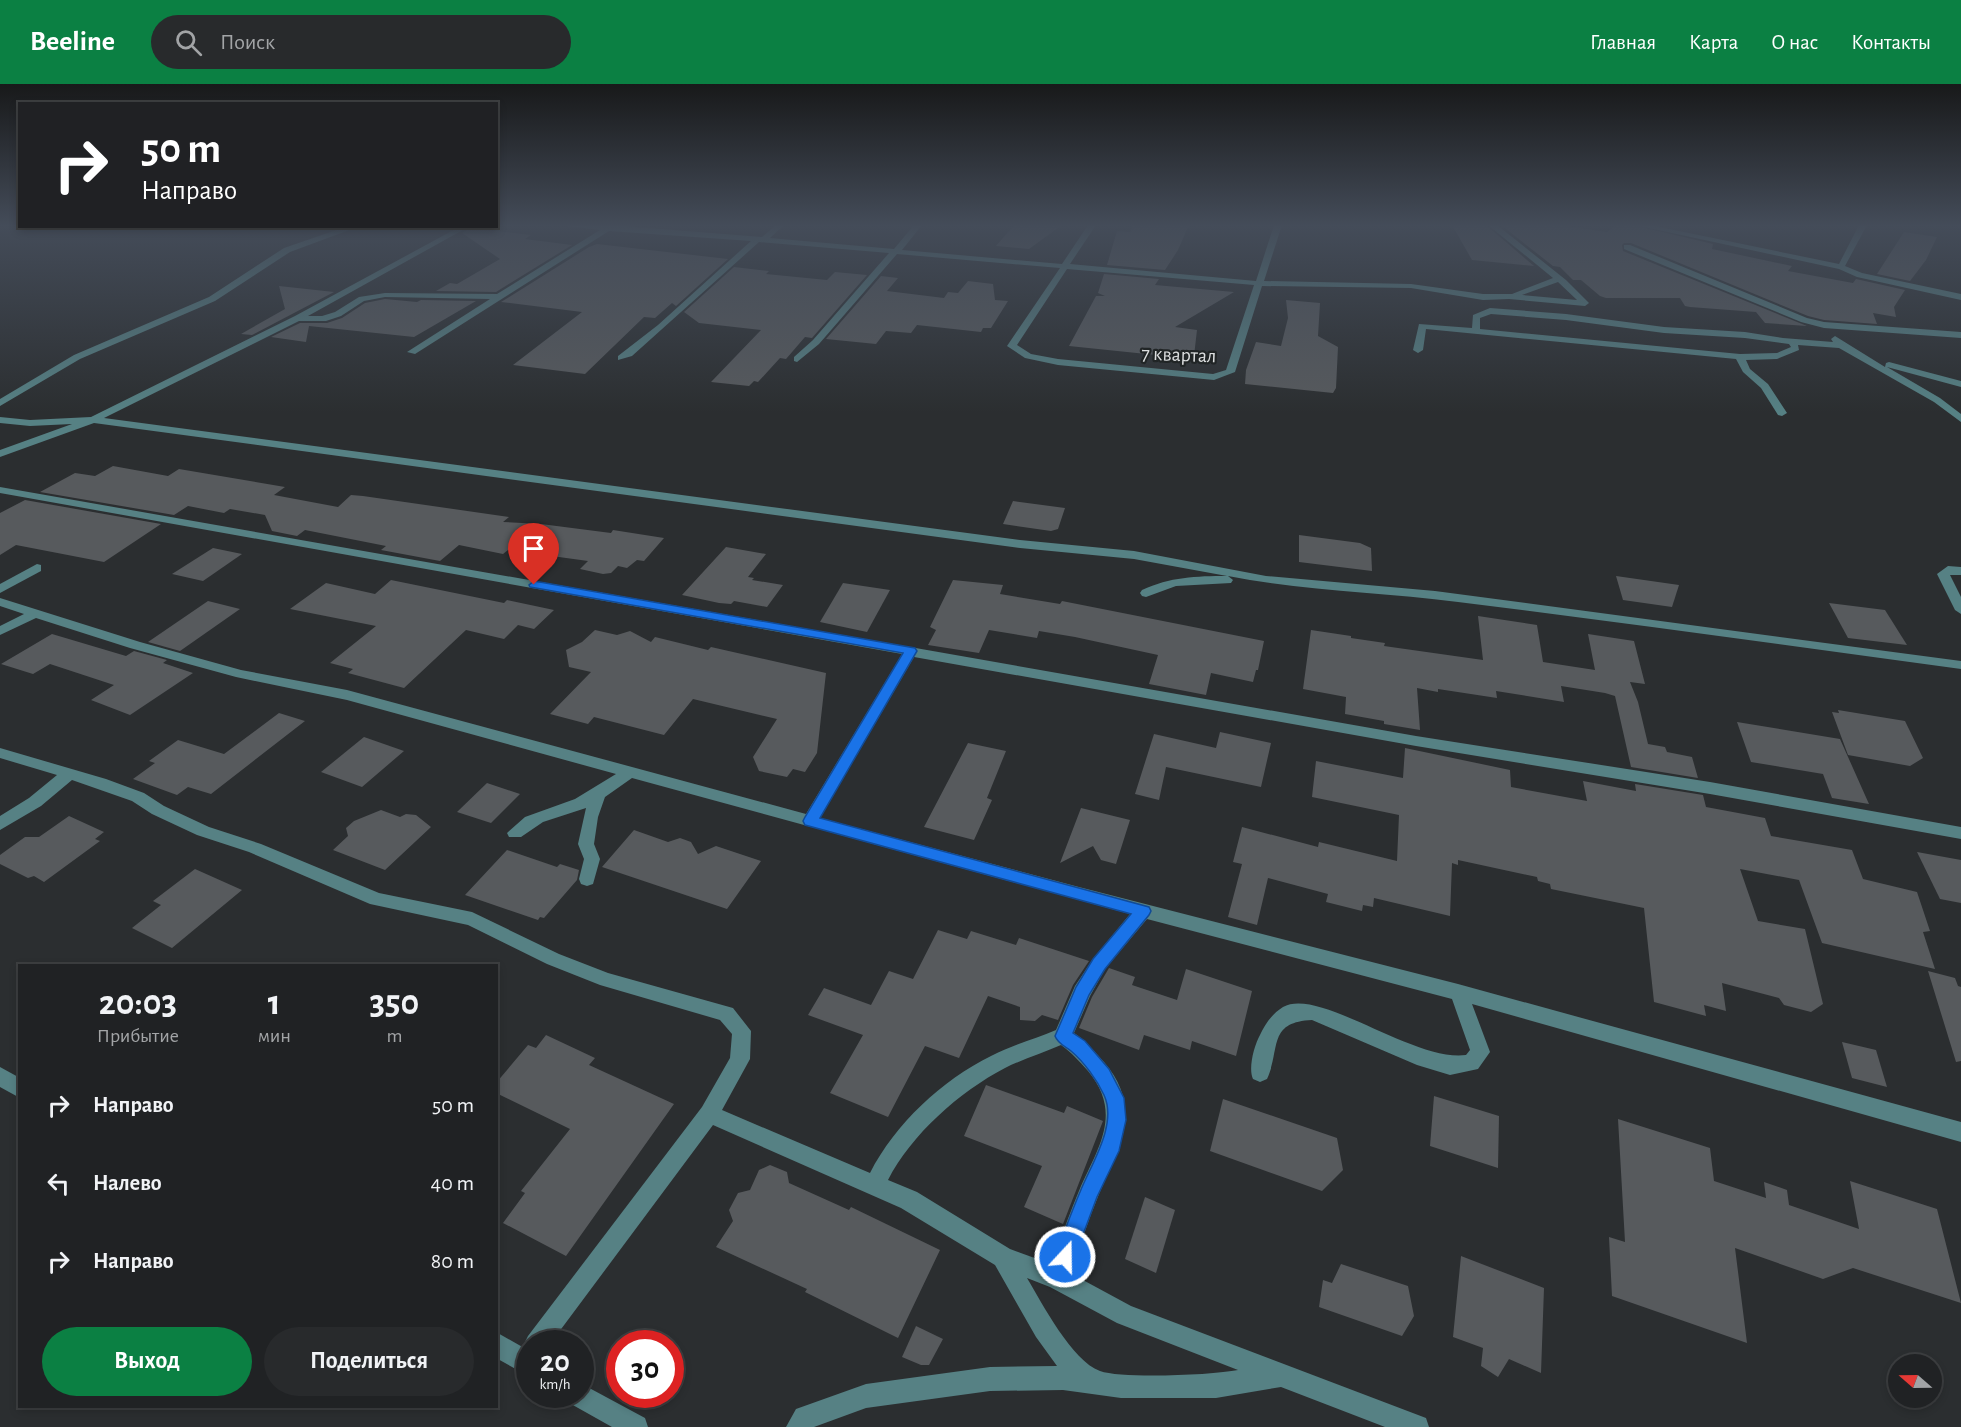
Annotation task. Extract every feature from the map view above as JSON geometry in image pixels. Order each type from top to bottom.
[{"type":"street","points":[[0,403],[78,357],[212,299],[229,288]]},
{"type":"street","points":[[0,454],[93,420],[356,288]]},
{"type":"street","points":[[359,288],[385,296]]},
{"type":"street","points":[[412,352],[515,288]]},
{"type":"street","points":[[621,358],[629,354],[706,288]]},
{"type":"street","points":[[796,360],[816,342],[864,288]]},
{"type":"street","name":"7 квартал","points":[[1050,288],[1012,346],[1028,356],[1058,362],[1215,377],[1230,372],[1257,288]]},
{"type":"street","points":[[1422,288],[1483,297],[1509,296],[1585,303],[1568,288]]},
{"type":"street","points":[[1509,296],[1533,288]]},
{"type":"street","points":[[1722,288],[1784,314],[1824,325],[1961,335]]},
{"type":"street","points":[[1916,288],[1961,297]]},
{"type":"street","points":[[298,318],[323,319],[338,314],[362,299],[385,296],[500,297]]},
{"type":"street","points":[[1476,330],[1476,317],[1490,311],[1566,317],[1664,330],[1745,335],[1792,342],[1841,345]]},
{"type":"street","points":[[1418,350],[1422,326],[1740,357],[1792,352],[1796,348],[1792,342]]},
{"type":"street","points":[[1848,326],[1837,329],[1833,337],[1841,345],[1929,395],[1961,419]]},
{"type":"street","points":[[1745,335],[1744,348],[1751,356]]},
{"type":"street","points":[[1740,357],[1746,370],[1765,386],[1782,413]]},
{"type":"street","points":[[1863,358],[1961,384]]},
{"type":"street","points":[[1929,395],[1926,388],[1928,384],[1950,381]]},
{"type":"street","points":[[1942,404],[1961,408]]},
{"type":"street","points":[[0,420],[30,423],[93,420],[1020,544],[1134,555],[1266,580]]},
{"type":"street","points":[[0,490],[1416,741],[1710,788],[1961,833]]},
{"type":"street","points":[[1166,583],[1176,572],[1171,562]]},
{"type":"street","points":[[0,589],[37,568]]},
{"type":"street","points":[[1961,571],[1948,570],[1943,574],[1961,610]]},
{"type":"street","points":[[1146,593],[1166,583],[1186,580],[1266,580],[1435,595],[1961,665]]},
{"type":"street","points":[[0,602],[135,645],[230,671],[347,695],[1143,911],[1458,992],[1961,1132]]},
{"type":"street","points":[[0,631],[36,613]]},
{"type":"street","points":[[810,821],[911,651]]},
{"type":"street","points":[[0,753],[101,783],[138,797],[158,810],[203,831],[255,848],[376,899],[472,919],[553,959],[606,980],[726,1014],[742,1031],[740,1059],[709,1114],[549,1330]]},
{"type":"street","points":[[515,833],[527,822],[545,813],[570,808],[598,796],[629,772]]},
{"type":"street","points":[[0,824],[35,802],[69,774]]},
{"type":"street","points":[[587,879],[592,859],[586,844],[590,817],[598,796]]},
{"type":"street","points":[[874,1186],[889,1157],[927,1114],[965,1083],[998,1062],[1063,1036],[1082,992],[1099,964],[1143,911]]},
{"type":"street","points":[[1260,1073],[1267,1040],[1278,1022],[1290,1013],[1313,1012],[1424,1059],[1450,1066],[1471,1063],[1480,1052],[1473,1027],[1458,992]]},
{"type":"street","points":[[1057,1278],[1089,1193],[1109,1151],[1116,1120],[1115,1098],[1103,1075],[1078,1046],[1063,1036]]},
{"type":"street","points":[[0,1076],[18,1088]]},
{"type":"street","points":[[709,1114],[909,1200],[1003,1257],[1057,1278],[1125,1315],[1417,1427]]},
{"type":"street","points":[[1003,1257],[1044,1329],[1070,1362],[1094,1382]]},
{"type":"street","points":[[498,1345],[516,1351]]},
{"type":"street","points":[[798,1427],[805,1418],[866,1396],[990,1379],[1064,1378],[1121,1386],[1216,1386],[1280,1375]]},
{"type":"street","points":[[594,1403],[636,1427]]},
{"type":"building","points":[[279,288],[334,292],[252,335],[241,334],[285,309]]},
{"type":"building","points":[[442,288],[503,288],[496,292],[436,291]]},
{"type":"building","points":[[524,288],[696,288],[676,306],[672,303],[655,318],[644,317],[585,374],[513,365],[582,312],[501,302]]},
{"type":"building","points":[[711,288],[856,288],[812,338],[805,337],[786,359],[780,358],[758,382],[754,381],[749,386],[711,382],[761,330],[699,323],[684,312]]},
{"type":"building","points":[[871,288],[890,288],[887,291],[944,298],[948,292],[958,293],[962,288],[993,288],[995,300],[1008,301],[991,328],[983,328],[981,332],[917,325],[911,333],[886,331],[876,344],[826,339]]},
{"type":"building","points":[[1100,288],[1185,288],[1234,292],[1175,327],[1197,330],[1194,356],[1185,358],[1069,346],[1096,296],[1105,296],[1098,293]]},
{"type":"building","points":[[1590,288],[1713,288],[1807,326],[1765,323],[1756,312],[1685,306],[1680,298],[1606,298]]},
{"type":"building","points":[[1739,288],[1895,288],[1905,290],[1894,307],[1896,317],[1873,313],[1877,324],[1824,320],[1808,316]]},
{"type":"building","points":[[385,299],[417,302],[421,300],[476,301],[414,337],[309,326],[306,342],[271,337],[300,323],[327,323],[342,318],[365,303]]},
{"type":"building","points":[[1286,300],[1320,303],[1318,336],[1338,347],[1336,388],[1333,393],[1245,384],[1246,370],[1256,342],[1281,346],[1288,318]]},
{"type":"building","points":[[113,466],[168,476],[179,469],[285,487],[274,495],[338,507],[351,495],[363,496],[509,517],[503,522],[541,524],[611,533],[613,530],[664,538],[644,561],[637,560],[627,568],[618,566],[611,573],[603,574],[580,569],[588,561],[508,550],[503,554],[459,545],[440,561],[381,550],[386,546],[305,530],[297,536],[272,531],[265,515],[230,509],[224,513],[188,506],[174,515],[40,492],[75,473],[95,476]]},
{"type":"building","points":[[25,500],[161,524],[104,562],[16,545],[0,555],[0,513]]},
{"type":"building","points":[[1013,501],[1065,508],[1058,529],[1051,531],[1003,524]]},
{"type":"building","points":[[1299,535],[1360,543],[1371,548],[1372,571],[1299,562]]},
{"type":"building","points":[[726,547],[766,554],[748,577],[754,578],[752,580],[783,585],[767,607],[734,601],[731,604],[719,603],[682,595]]},
{"type":"building","points":[[213,548],[242,554],[203,581],[172,574]]},
{"type":"building","points":[[1616,576],[1679,585],[1672,607],[1623,600]]},
{"type":"building","points":[[391,580],[504,603],[507,600],[554,610],[534,629],[518,625],[504,639],[466,630],[404,688],[348,673],[353,669],[330,663],[376,626],[290,609],[326,583],[375,594]]},
{"type":"building","points":[[953,580],[1003,585],[1000,594],[1060,604],[1062,601],[1264,641],[1258,670],[1256,670],[1253,682],[1211,673],[1206,695],[1149,684],[1158,655],[1075,637],[1039,631],[1037,638],[989,630],[979,653],[928,645],[936,630],[930,627]]},
{"type":"building","points":[[843,583],[890,590],[867,632],[820,622]]},
{"type":"building","points":[[208,601],[240,609],[180,651],[148,642]]},
{"type":"building","points":[[1829,603],[1885,610],[1907,645],[1848,638]]},
{"type":"building","points":[[1478,616],[1537,625],[1543,662],[1595,670],[1588,634],[1634,641],[1645,684],[1630,682],[1638,702],[1648,744],[1665,747],[1667,752],[1692,757],[1698,778],[1631,767],[1615,696],[1605,693],[1561,686],[1564,702],[1496,691],[1497,698],[1417,688],[1420,730],[1345,714],[1346,697],[1303,689],[1311,630],[1385,643],[1384,646],[1483,660]]},
{"type":"building","points":[[595,630],[617,635],[630,631],[651,642],[655,637],[708,650],[711,647],[826,673],[817,753],[805,772],[793,769],[787,777],[759,771],[753,757],[777,719],[693,699],[664,735],[594,717],[588,724],[550,714],[591,672],[569,667],[566,650],[582,642]]},
{"type":"building","points":[[52,634],[126,656],[134,651],[167,660],[163,663],[193,673],[130,715],[91,700],[114,685],[50,664],[33,674],[1,664]]},
{"type":"building","points":[[1838,710],[1905,721],[1923,758],[1910,766],[1848,755],[1832,712],[1839,713]]},
{"type":"building","points":[[279,713],[305,721],[211,794],[188,787],[177,795],[133,779],[155,763],[149,761],[178,740],[224,754]]},
{"type":"building","points":[[1737,722],[1840,739],[1869,804],[1832,798],[1823,774],[1751,762]]},
{"type":"building","points":[[1220,732],[1271,743],[1261,787],[1166,767],[1159,800],[1135,794],[1154,734],[1216,748]]},
{"type":"building","points":[[364,737],[404,751],[362,787],[321,772]]},
{"type":"building","points":[[968,743],[1006,751],[987,798],[992,800],[974,840],[924,827]]},
{"type":"building","points":[[1405,748],[1510,770],[1511,787],[1587,801],[1583,781],[1636,791],[1635,784],[1703,795],[1706,807],[1765,818],[1771,836],[1852,850],[1863,879],[1917,892],[1930,931],[1923,932],[1935,969],[1822,943],[1799,880],[1740,869],[1758,921],[1805,929],[1823,1004],[1811,1012],[1784,1005],[1779,998],[1722,983],[1726,1011],[1704,1005],[1706,1016],[1654,1002],[1644,908],[1551,889],[1550,884],[1538,881],[1537,877],[1458,860],[1458,865],[1452,863],[1450,916],[1374,898],[1373,907],[1363,905],[1362,911],[1326,902],[1328,894],[1268,878],[1257,925],[1228,917],[1242,864],[1233,862],[1242,827],[1318,847],[1319,842],[1397,861],[1399,815],[1312,797],[1316,761],[1403,778]]},
{"type":"building","points":[[487,783],[520,794],[491,823],[457,812]]},
{"type":"building","points":[[1081,808],[1130,820],[1116,864],[1101,860],[1093,846],[1060,863]]},
{"type":"building","points":[[381,810],[400,817],[406,814],[416,815],[431,827],[385,870],[333,850],[348,836],[346,828],[354,821]]},
{"type":"building","points":[[69,816],[104,832],[95,839],[100,841],[44,882],[34,876],[28,878],[0,864],[0,855],[25,837],[39,837]]},
{"type":"building","points":[[634,830],[668,842],[680,838],[691,842],[698,854],[716,846],[761,861],[727,909],[602,867]]},
{"type":"building","points":[[507,850],[557,867],[560,864],[579,870],[577,880],[544,918],[540,917],[538,920],[465,895]]},
{"type":"building","points":[[1917,852],[1961,860],[1961,903],[1940,899]]},
{"type":"building","points":[[195,869],[242,890],[172,948],[132,928],[161,905],[153,901]]},
{"type":"building","points":[[938,930],[967,939],[971,931],[1016,945],[1019,938],[1089,961],[1073,985],[1058,1020],[1042,1015],[1035,1021],[1020,1020],[1020,1007],[988,996],[959,1058],[925,1046],[888,1117],[830,1093],[863,1035],[808,1015],[824,988],[871,1005],[889,971],[913,979]]},
{"type":"building","points":[[1109,968],[1135,977],[1132,985],[1177,1000],[1186,969],[1252,991],[1236,1056],[1192,1041],[1190,1050],[1144,1035],[1139,1050],[1079,1028],[1092,997]]},
{"type":"building","points":[[1928,971],[1955,978],[1958,986],[1961,987],[1961,1061],[1956,1062]]},
{"type":"building","points":[[546,1035],[595,1058],[589,1065],[674,1104],[566,1256],[503,1223],[525,1193],[521,1191],[570,1129],[498,1094],[498,1081],[528,1045],[536,1048]]},
{"type":"building","points":[[1842,1042],[1876,1050],[1887,1087],[1852,1078]]},
{"type":"building","points":[[986,1085],[1064,1113],[1067,1106],[1103,1121],[1063,1224],[1024,1207],[1042,1166],[964,1136]]},
{"type":"building","points":[[1434,1096],[1499,1116],[1498,1168],[1430,1146]]},
{"type":"building","points":[[1223,1099],[1337,1138],[1343,1170],[1322,1191],[1210,1151]]},
{"type":"building","points":[[1618,1119],[1710,1148],[1714,1181],[1766,1198],[1764,1182],[1787,1190],[1789,1205],[1859,1229],[1850,1181],[1937,1209],[1961,1303],[1853,1268],[1823,1279],[1735,1248],[1747,1343],[1612,1296],[1609,1237],[1625,1242]]},
{"type":"building","points":[[770,1165],[787,1172],[789,1183],[849,1210],[851,1207],[940,1250],[898,1338],[805,1292],[807,1289],[716,1247],[733,1221],[729,1210],[738,1193],[750,1190],[759,1170]]},
{"type":"building","points":[[1145,1197],[1175,1210],[1156,1273],[1125,1259]]},
{"type":"building","points":[[1461,1256],[1544,1288],[1541,1373],[1509,1359],[1498,1377],[1481,1366],[1483,1348],[1453,1337]]},
{"type":"building","points":[[1341,1264],[1408,1286],[1414,1316],[1402,1336],[1319,1307],[1323,1280],[1332,1283]]},
{"type":"building","points":[[916,1326],[943,1339],[929,1365],[921,1365],[902,1357]]},
{"type":"route","points":[[534,585],[911,651],[810,821],[1143,911],[1099,964],[1082,992],[1063,1036],[1078,1046],[1103,1075],[1115,1098],[1116,1120],[1109,1151],[1089,1193],[1065,1257]]}]
